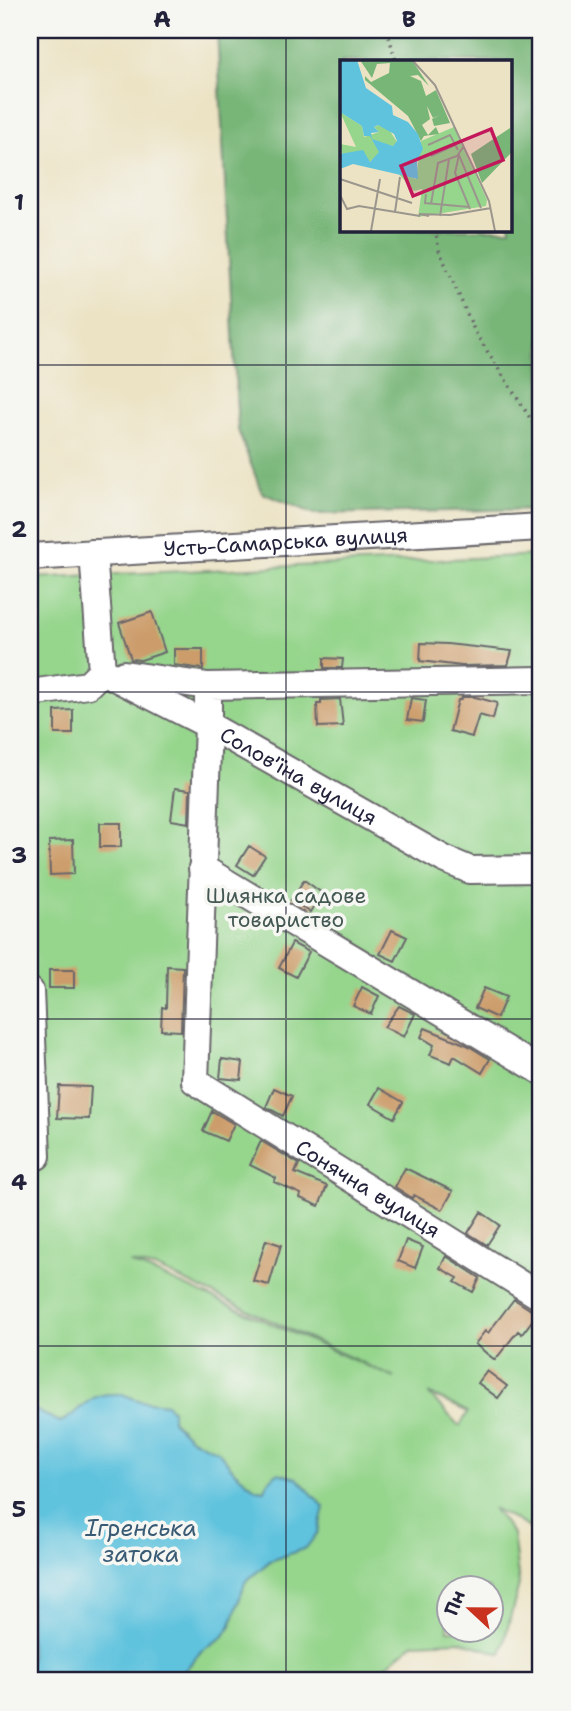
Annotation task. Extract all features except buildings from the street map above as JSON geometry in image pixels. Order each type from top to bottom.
[{"type":"street","name":"Усть-Самарська вулиця","points":[[30,557],[541,527]]},
{"type":"street","points":[[30,693],[88,685],[102,671],[93,553]]},
{"type":"street","points":[[102,671],[208,685],[541,680]]},
{"type":"street","points":[[102,671],[208,725],[202,868],[541,1071]]},
{"type":"street","name":"Солов'їна вулиця","points":[[208,685],[208,725],[444,859],[470,870],[541,869]]},
{"type":"street","name":"Сонячна вулиця","points":[[202,868],[195,1081],[541,1297]]},
{"type":"street","points":[[30,991],[37,1156]]},
{"type":"path","points":[[387,30],[396,60]]},
{"type":"path","points":[[435,231],[439,250],[475,332],[539,432],[541,464]]},
{"type":"green space","points":[[217,30],[541,30],[541,509],[315,514],[262,493],[238,430]]},
{"type":"green space","name":"Шиянка садове товариство","points":[[541,555],[541,1534],[493,1508],[513,1534],[519,1584],[504,1642],[504,1574],[434,1574],[434,1642],[414,1643],[386,1666],[354,1681],[176,1681],[201,1651],[223,1637],[231,1625],[245,1582],[270,1561],[306,1547],[267,1486],[265,1490],[256,1489],[235,1472],[218,1451],[191,1439],[172,1420],[172,1410],[166,1404],[140,1401],[122,1394],[82,1406],[72,1417],[60,1422],[30,1408],[30,578]],"holes":[[[130,1263],[159,1269],[395,1378]],[[428,1393],[468,1412],[460,1426],[459,1426]]]},
{"type":"green space","name":"Шиянка садове товариство","points":[[469,1644],[504,1644],[501,1654]]},
{"type":"water","name":"Ігренська затока","points":[[104,1394],[122,1394],[140,1401],[166,1404],[172,1410],[172,1421],[191,1439],[218,1451],[235,1472],[256,1489],[265,1490],[268,1482],[277,1473],[297,1478],[324,1507],[318,1532],[306,1548],[270,1561],[245,1582],[231,1625],[223,1637],[201,1651],[176,1681],[30,1681],[30,1408],[60,1422],[93,1398]]}]
